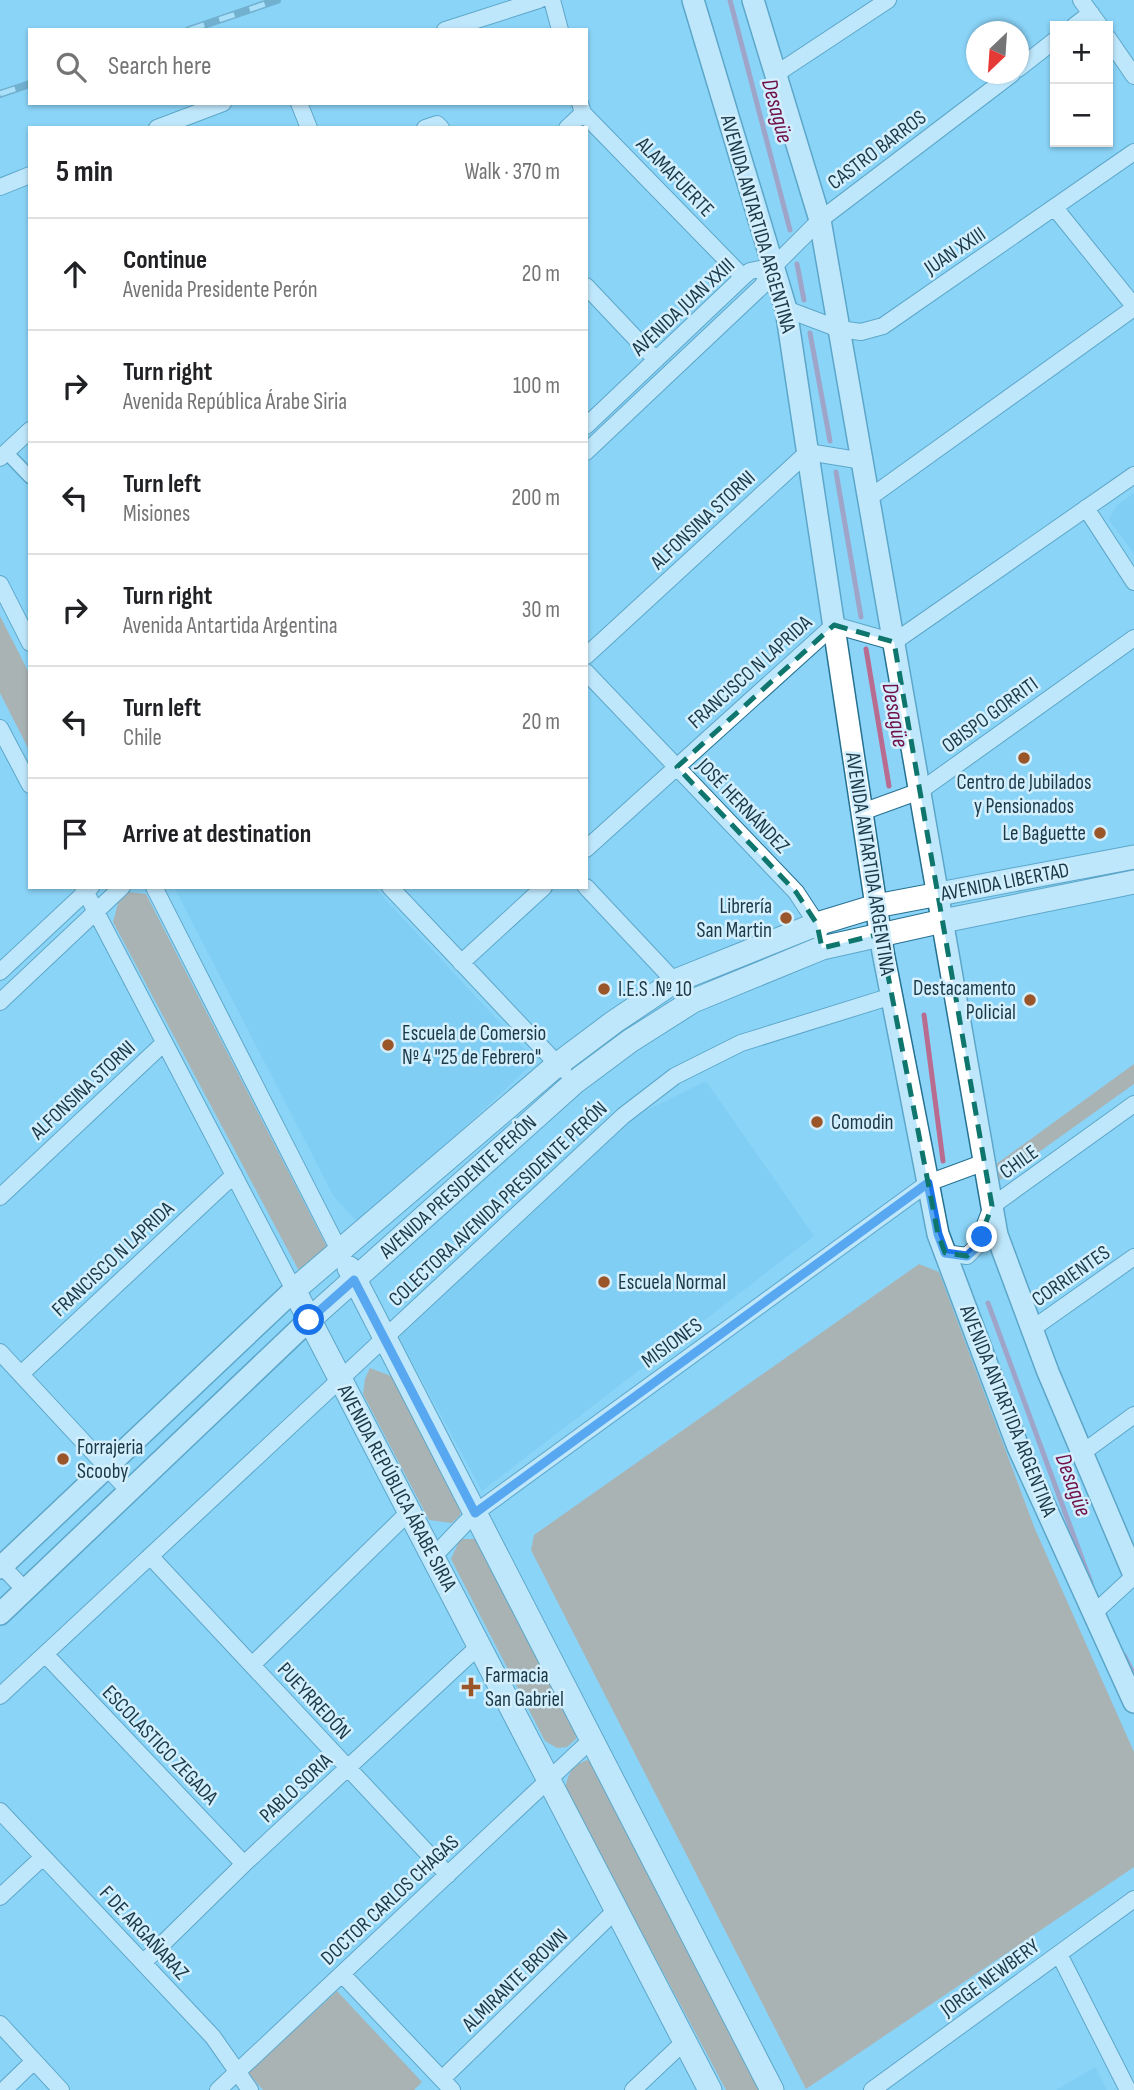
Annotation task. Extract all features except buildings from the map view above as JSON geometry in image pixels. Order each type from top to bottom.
[{"type":"main road","name":"AVENIDA LIBERTAD","points":[[876,906],[1134,857]]},
{"type":"main road","name":"AVENIDA LIBERTAD","points":[[880,934],[1134,882]]},
{"type":"main road","name":"AVENIDA PRESIDENTE PERÓN","points":[[293,1290],[558,1064],[675,981],[817,924],[876,906]]},
{"type":"main road","name":"AVENIDA PRESIDENTE PERÓN","points":[[309,1320],[575,1082],[630,1041],[693,1000],[822,948],[880,934]]},
{"type":"main road","points":[[340,1251],[772,2090]]},
{"type":"main road","name":"AVENIDA REPÚBLICA ÁRABE SIRIA","points":[[293,1290],[710,2090]]},
{"type":"street","points":[[451,28],[540,0]]},
{"type":"street","points":[[552,0],[560,28]]},
{"type":"street","name":"AVENIDA ANTARTIDA ARGENTINA","points":[[693,0],[786,309],[880,934],[938,1234],[1018,1447],[1134,1702]]},
{"type":"street","points":[[753,0],[820,220],[997,1234],[1031,1329],[1134,1575],[1094,1613]]},
{"type":"street","points":[[776,74],[888,0]]},
{"type":"street","points":[[1029,60],[1050,44]]},
{"type":"street","points":[[1113,45],[1134,76]]},
{"type":"street","name":"CASTRO BARROS","points":[[774,266],[820,220],[999,84]]},
{"type":"street","points":[[168,126],[189,122],[219,105]]},
{"type":"street","points":[[300,105],[308,126]]},
{"type":"street","points":[[568,126],[582,108]]},
{"type":"street","name":"ALAMAFUERTE","points":[[582,108],[743,277]]},
{"type":"street","name":"JUAN XXIII","points":[[786,309],[839,329],[861,332],[883,326],[1134,152]]},
{"type":"street","points":[[0,187],[28,176]]},
{"type":"street","points":[[869,498],[1134,307],[1055,208]]},
{"type":"street","name":"AVENIDA JUAN XXIII","points":[[588,424],[750,271],[774,266]]},
{"type":"street","name":"AVENIDA JUAN XXIII","points":[[588,450],[762,286],[774,266]]},
{"type":"street","points":[[588,288],[656,360]]},
{"type":"street","points":[[28,432],[3,455],[28,475]]},
{"type":"street","points":[[808,452],[863,461]]},
{"type":"street","name":"ALFONSINA STORNI","points":[[588,654],[808,452]]},
{"type":"street","points":[[894,642],[1134,475]]},
{"type":"street","points":[[1086,508],[1134,582]]},
{"type":"street","points":[[0,584],[28,639]]},
{"type":"street","name":"FRANCISCO N LAPRIDA","points":[[588,847],[834,625],[894,642]]},
{"type":"street","name":"OBISPO GORRITI","points":[[862,812],[920,791],[1134,638]]},
{"type":"street","name":"JOSÉ HERNÁNDEZ","points":[[588,674],[796,892],[817,924],[822,948]]},
{"type":"street","points":[[0,728],[28,781]]},
{"type":"street","points":[[0,972],[87,889]]},
{"type":"street","name":"AVENIDA REPÚBLICA ÁRABE SIRIA","points":[[87,889],[96,912],[293,1290]]},
{"type":"street","points":[[0,1002],[120,889]]},
{"type":"street","points":[[155,889],[340,1251]]},
{"type":"street","points":[[392,889],[575,1082]]},
{"type":"street","points":[[461,964],[542,889]]},
{"type":"street","points":[[588,889],[693,1000]]},
{"type":"street","name":"COLECTORA AVENIDA PRESIDENTE PERÓN","points":[[0,1696],[624,1116],[675,1076],[741,1043],[892,996]]},
{"type":"street","name":"ALFONSINA STORNI","points":[[0,1197],[164,1043]]},
{"type":"street","name":"CHILE","points":[[945,1253],[967,1256],[978,1246],[992,1206],[1134,1104]]},
{"type":"street","name":"MISIONES","points":[[433,1557],[475,1513],[928,1183],[985,1162]]},
{"type":"street","name":"FRANCISCO N LAPRIDA","points":[[21,1374],[233,1175]]},
{"type":"street","name":"CORRIENTES","points":[[1031,1329],[1134,1257]]},
{"type":"street","name":"AVENIDA PRESIDENTE PERÓN","points":[[1,1566],[293,1290]]},
{"type":"street","name":"AVENIDA PRESIDENTE PERÓN","points":[[0,1614],[309,1320]]},
{"type":"street","points":[[0,1352],[130,1491]]},
{"type":"street","points":[[1082,1453],[1134,1415]]},
{"type":"street","points":[[252,1665],[409,1512]]},
{"type":"street","name":"PUEYRREDÓN","points":[[150,1556],[448,1875]]},
{"type":"street","points":[[1,1566],[25,1590]]},
{"type":"street","name":"PABLO SORIA","points":[[143,1963],[244,1864],[479,1646]]},
{"type":"street","name":"ESCOLASTICO ZEGADA","points":[[45,1654],[244,1864]]},
{"type":"street","name":"DOCTOR CARLOS CHAGAS","points":[[218,2090],[592,1740]]},
{"type":"street","name":"F DE ARGAÑARAZ","points":[[0,1811],[212,2036],[250,2090]]},
{"type":"street","points":[[0,1897],[43,1857]]},
{"type":"street","name":"JORGE NEWBERY","points":[[872,2090],[895,2083],[1059,1954],[1134,1899]]},
{"type":"street","name":"ALMIRANTE BROWN","points":[[447,2085],[616,1910]]},
{"type":"street","points":[[1059,1954],[1128,2090]]},
{"type":"street","points":[[342,1974],[447,2085]]},
{"type":"street","points":[[0,2024],[61,2090]]},
{"type":"street","points":[[633,2090],[685,2041]]},
{"type":"street","points":[[4,2090],[34,2061]]},
{"type":"highlighted area","points":[[834,625],[894,642],[992,1206],[977,1246],[967,1256],[945,1253],[938,1234],[880,934],[822,948],[817,924],[796,892],[677,767]]},
{"type":"shaded area","points":[[1134,493],[1134,554],[1109,520],[1116,506]]},
{"type":"shaded area","points":[[0,616],[28,671],[28,748],[0,693]]},
{"type":"shaded area","name":"Escuela de Comersio Nº 4 \"25 de Febrero\"","points":[[175,889],[376,889],[531,1056],[530,1066],[360,1225],[334,1197]]},
{"type":"shaded area","points":[[129,892],[146,894],[328,1249],[317,1262],[299,1271],[113,922],[118,903]]},
{"type":"shaded area","points":[[1134,1064],[1134,1084],[1000,1180],[994,1175],[995,1165]]},
{"type":"shaded area","name":"Escuela Normal","points":[[706,1081],[814,1236],[482,1491],[399,1338],[404,1328],[631,1118]]},
{"type":"shaded area","points":[[919,1264],[939,1272],[1035,1529],[1134,1752],[1134,1867],[806,2089],[531,1550],[534,1535]]},
{"type":"shaded area","points":[[370,1368],[391,1376],[463,1505],[460,1515],[452,1523],[429,1520],[363,1394]]},
{"type":"shaded area","points":[[460,1539],[479,1539],[575,1724],[576,1739],[567,1747],[557,1748],[545,1741],[451,1559]]},
{"type":"shaded area","points":[[587,1760],[599,1768],[767,2090],[726,2090],[565,1789],[572,1771]]},
{"type":"shaded area","points":[[337,1991],[422,2082],[414,2090],[263,2090],[248,2073]]},
{"type":"shaded area","points":[[1095,2067],[1107,2090],[1056,2090]]},
{"type":"waterway","name":"Desagüe","points":[[730,0],[790,230]]},
{"type":"waterway","name":"Desagüe","points":[[797,264],[804,300]]},
{"type":"waterway","name":"Desagüe","points":[[810,333],[830,441]]},
{"type":"waterway","name":"Desagüe","points":[[836,472],[861,617]]},
{"type":"waterway","name":"Desagüe","points":[[866,649],[889,786]]},
{"type":"waterway","name":"Desagüe","points":[[924,1015],[943,1161]]},
{"type":"waterway","name":"Desagüe","points":[[988,1303],[1091,1583]]},
{"type":"waterway","name":"Desagüe","points":[[1124,1655],[1134,1675]]},
{"type":"railway","points":[[195,28],[277,0]]},
{"type":"railway","points":[[0,94],[28,85]]},
{"type":"place","name":"Centro de Jubilados y Pensionados","points":[[1024,758]]},
{"type":"place","name":"Le Baguette","points":[[1100,833]]},
{"type":"place","name":"Librería San Martin","points":[[786,918]]},
{"type":"place","name":"I.E.S .Nº 10","points":[[604,989]]},
{"type":"place","name":"Destacamento Policial","points":[[1030,1000]]},
{"type":"place","name":"Escuela de Comersio Nº 4 \"25 de Febrero\"","points":[[388,1045]]},
{"type":"place","name":"Comodin","points":[[817,1122]]},
{"type":"place","name":"Escuela Normal","points":[[604,1282]]},
{"type":"place","name":"Forrajeria Scooby","points":[[63,1459]]},
{"type":"place","name":"Farmacia San Gabriel","points":[[471,1687]]},
{"type":"route","points":[[309,1320],[354,1280],[475,1513],[928,1183],[938,1234],[945,1253],[967,1256],[978,1246],[982,1237]]}]
